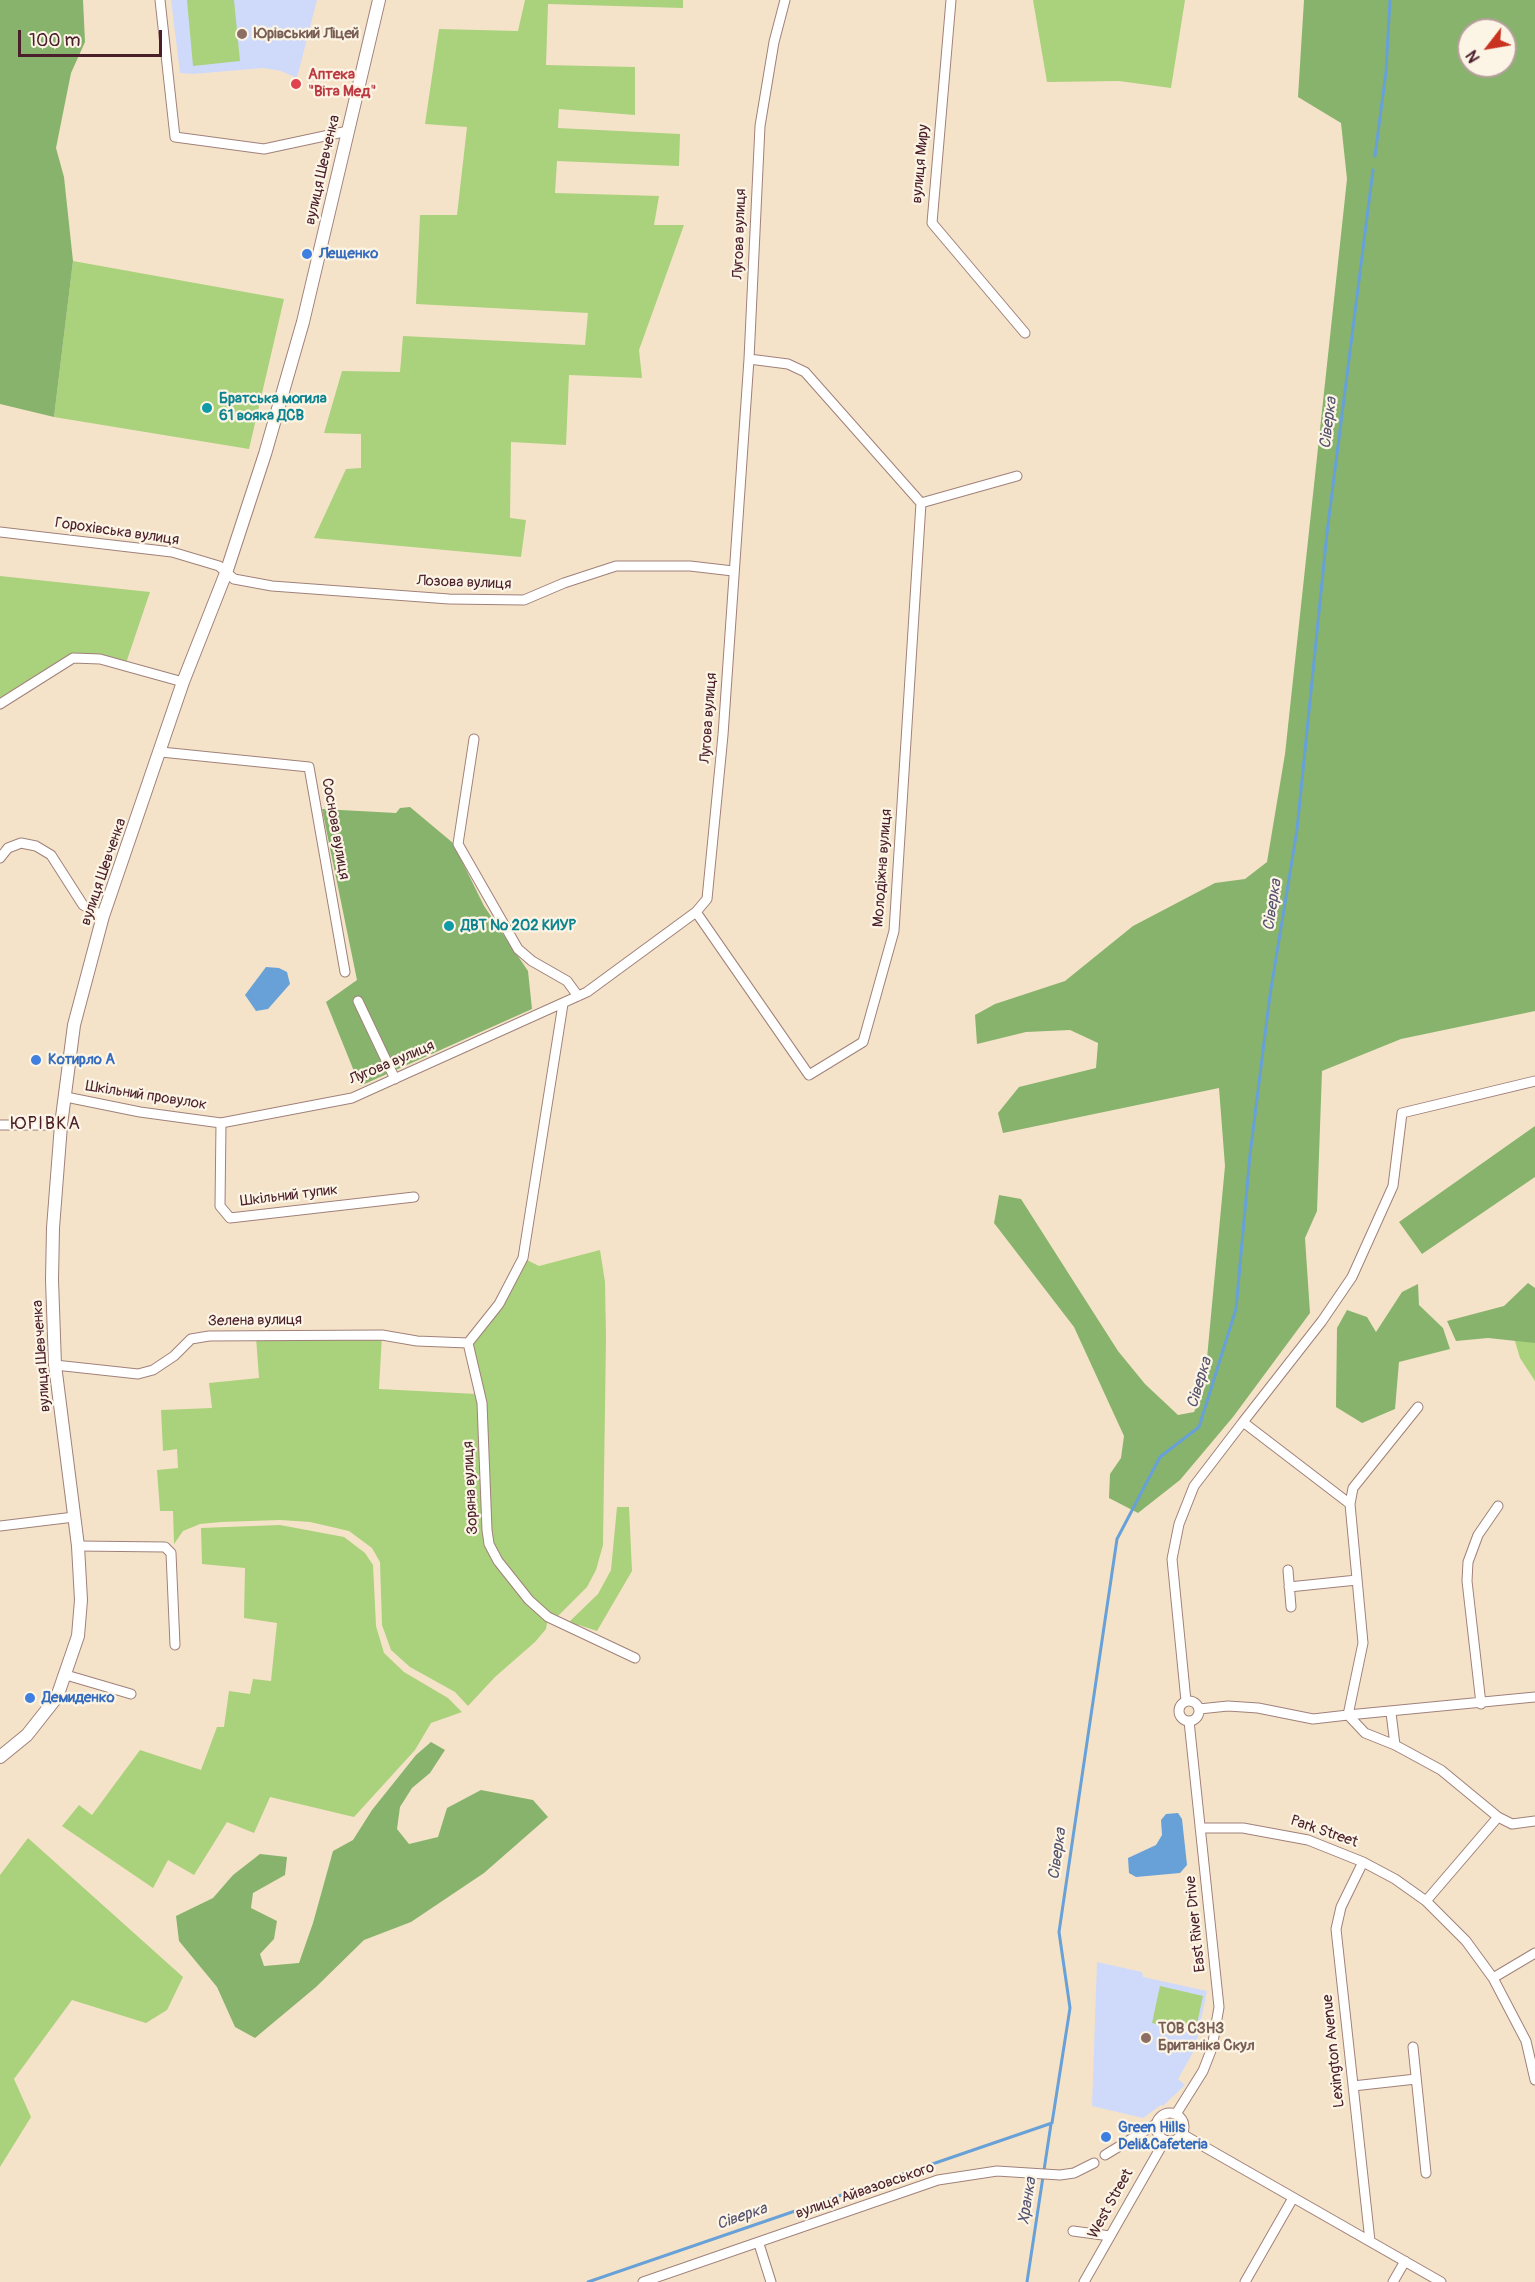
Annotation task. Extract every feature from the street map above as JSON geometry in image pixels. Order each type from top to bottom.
[{"type":"street","points":[[160,0],[175,137],[264,149],[348,131]]},
{"type":"street","name":"вулиця Шевченка","points":[[0,1757],[27,1735],[57,1697],[78,1636],[81,1600],[78,1546],[55,1365],[53,1228],[61,1125],[74,1025],[103,916],[161,752],[183,682],[226,573],[250,504],[303,322],[379,0]]},
{"type":"street","name":"Лугова вулиця","points":[[221,1123],[351,1098],[563,1004],[578,996],[696,912],[707,899],[723,735],[749,359],[760,126],[774,42],[785,0]]},
{"type":"street","name":"вулиця Миру","points":[[951,0],[932,223],[1025,333]]},
{"type":"street","points":[[749,359],[788,363],[805,372],[921,503],[1017,476]]},
{"type":"street","name":"Молодіжна вулиця","points":[[696,912],[808,1075],[863,1042],[894,931],[921,503]]},
{"type":"street","name":"Горохівська вулиця","points":[[0,532],[172,552],[219,566],[226,573]]},
{"type":"street","name":"Лозова вулиця","points":[[226,573],[234,579],[272,586],[449,599],[524,600],[564,583],[616,566],[653,565],[733,571]]},
{"type":"street","points":[[0,704],[73,658],[100,659],[183,682]]},
{"type":"street","points":[[474,739],[458,844],[518,949],[532,961],[567,981],[578,996]]},
{"type":"street","name":"Соснова вулиця","points":[[161,752],[309,767],[345,972]]},
{"type":"street","points":[[0,858],[8,848],[21,843],[36,846],[51,855],[83,905],[103,916]]},
{"type":"street","points":[[358,1001],[394,1079]]},
{"type":"street","points":[[468,1342],[499,1304],[523,1258],[563,1004]]},
{"type":"street","points":[[1186,1701],[1172,1559],[1179,1524],[1194,1486],[1322,1321],[1352,1276],[1393,1186],[1402,1113],[1535,1081]]},
{"type":"street","name":"Шкільний провулок","points":[[66,1097],[140,1112],[221,1123]]},
{"type":"street","name":"Шкільний тупик","points":[[221,1123],[220,1206],[230,1218],[414,1197]]},
{"type":"street","points":[[0,1125],[61,1125]]},
{"type":"street","name":"Зелена вулиця","points":[[55,1365],[138,1374],[153,1370],[174,1356],[191,1339],[209,1336],[382,1335],[417,1341],[468,1342]]},
{"type":"street","name":"Зоряна вулиця","points":[[468,1342],[482,1403],[489,1544],[498,1561],[529,1600],[548,1617],[635,1658]]},
{"type":"street","points":[[1348,1715],[1363,1643],[1350,1504],[1353,1488],[1418,1407]]},
{"type":"street","points":[[1243,1422],[1350,1504]]},
{"type":"street","points":[[1481,1704],[1467,1581],[1468,1562],[1472,1547],[1498,1506]]},
{"type":"street","points":[[0,1526],[74,1517]]},
{"type":"street","points":[[78,1546],[165,1547],[171,1553],[176,1646]]},
{"type":"street","points":[[1288,1570],[1292,1607]]},
{"type":"street","points":[[1289,1587],[1357,1580]]},
{"type":"street","points":[[66,1675],[131,1694]]},
{"type":"street","points":[[1199,1709],[1228,1706],[1258,1708],[1313,1719],[1535,1698]]},
{"type":"street","points":[[1186,1701],[1192,1701],[1199,1709],[1196,1719],[1189,1721],[1183,1720],[1178,1712],[1180,1705],[1186,1701]]},
{"type":"street","points":[[1392,1713],[1395,1745]]},
{"type":"street","points":[[1348,1715],[1365,1733],[1395,1745],[1441,1770],[1498,1817],[1512,1824],[1535,1821]]},
{"type":"street","name":"Еаst Rіvеr Drive","points":[[1176,2114],[1192,2091],[1206,2063],[1212,2048],[1219,2007],[1189,1721]]},
{"type":"street","points":[[1426,1901],[1498,1817]]},
{"type":"street","name":"Park Street","points":[[1200,1828],[1243,1828],[1274,1832],[1333,1848],[1395,1879],[1426,1901],[1466,1941],[1493,1978],[1520,2026],[1535,2073]]},
{"type":"street","name":"Lexington Avenue","points":[[1363,1862],[1341,1907],[1336,1929],[1370,2241]]},
{"type":"street","points":[[1493,1978],[1535,1953]]},
{"type":"street","points":[[1413,2046],[1426,2173]]},
{"type":"street","points":[[1353,2086],[1416,2079]]},
{"type":"street","points":[[1105,2155],[1156,2124],[1164,2114],[1176,2114],[1184,2125],[1182,2134],[1177,2139],[1165,2140],[1158,2134],[1156,2124]]},
{"type":"street","points":[[1182,2134],[1441,2282]]},
{"type":"street","name":"West Street","points":[[1084,2282],[1165,2140]]},
{"type":"street","name":"вулиця Айвазовського","points":[[643,2282],[759,2244],[938,2180],[997,2170],[1031,2175],[1059,2175],[1074,2173],[1094,2163]]},
{"type":"street","points":[[1245,2282],[1293,2198]]},
{"type":"street","points":[[1073,2231],[1110,2236]]},
{"type":"street","points":[[759,2244],[771,2282]]},
{"type":"street","points":[[1393,2282],[1405,2262]]},
{"type":"shaded area","name":"Юрівський Ліцей","points":[[171,0],[317,0],[297,78],[281,71],[263,68],[180,73]]},
{"type":"shaded area","name":"ТОВ СЗНЗ Британіка Скул","points":[[1097,1962],[1142,1972],[1143,1977],[1207,1991],[1195,2049],[1178,2079],[1185,2085],[1163,2106],[1161,2105],[1143,2118],[1092,2106]]},
{"type":"green space","points":[[0,0],[83,0],[85,42],[71,73],[56,148],[64,177],[73,261],[54,417],[0,404]]},
{"type":"green space","points":[[187,0],[234,0],[240,61],[193,66]]},
{"type":"green space","points":[[525,0],[683,0],[683,8],[548,4],[546,65],[635,67],[635,115],[559,109],[558,128],[680,134],[679,166],[557,161],[555,193],[659,196],[654,225],[684,225],[639,350],[642,378],[569,375],[566,445],[511,442],[510,518],[526,520],[521,557],[314,538],[346,469],[361,468],[361,434],[324,433],[342,371],[400,372],[403,336],[585,345],[588,313],[416,304],[420,215],[457,215],[467,127],[425,124],[439,29],[518,31]]},
{"type":"green space","points":[[1033,0],[1185,0],[1171,88],[1119,81],[1047,82]]},
{"type":"green space","points":[[1304,0],[1535,0],[1535,1011],[1401,1039],[1322,1071],[1317,1211],[1305,1238],[1310,1313],[1233,1417],[1180,1480],[1138,1513],[1109,1498],[1110,1474],[1121,1458],[1124,1436],[1074,1327],[994,1223],[999,1195],[1021,1199],[1118,1351],[1145,1384],[1178,1415],[1194,1412],[1204,1390],[1225,1166],[1219,1088],[1003,1133],[998,1113],[1019,1087],[1096,1068],[1098,1043],[1070,1030],[1026,1032],[977,1044],[975,1015],[995,1004],[1065,981],[1133,926],[1215,883],[1245,879],[1267,862],[1285,754],[1347,179],[1341,123],[1298,97]]},
{"type":"green space","points":[[73,261],[284,299],[249,449],[54,417]]},
{"type":"green space","points":[[0,576],[150,592],[125,666],[73,658],[0,704]]},
{"type":"green space","points":[[410,807],[453,843],[484,906],[528,971],[532,1009],[360,1086],[326,1002],[357,980],[322,809],[396,813],[400,808]]},
{"type":"green space","points":[[1535,1126],[1535,1177],[1422,1254],[1399,1222]]},
{"type":"green space","points":[[600,1250],[605,1282],[606,1337],[603,1545],[596,1570],[587,1587],[558,1616],[569,1622],[598,1594],[611,1570],[617,1507],[629,1507],[632,1571],[597,1631],[579,1625],[574,1631],[548,1617],[546,1629],[535,1642],[495,1677],[468,1706],[455,1692],[410,1667],[391,1650],[382,1625],[380,1562],[372,1548],[349,1531],[310,1522],[280,1520],[221,1522],[200,1524],[183,1531],[174,1544],[173,1511],[160,1511],[157,1470],[178,1468],[177,1449],[163,1451],[161,1410],[212,1408],[209,1383],[259,1378],[256,1337],[382,1335],[379,1389],[477,1394],[468,1343],[499,1304],[523,1258],[539,1266]]},
{"type":"green space","points":[[1528,1283],[1535,1288],[1535,1343],[1488,1338],[1456,1341],[1447,1321],[1504,1306]]},
{"type":"green space","points":[[1418,1284],[1419,1305],[1443,1328],[1450,1349],[1399,1362],[1395,1409],[1362,1423],[1336,1407],[1337,1328],[1347,1310],[1367,1317],[1376,1332],[1402,1292]]},
{"type":"green space","points":[[1514,1338],[1535,1343],[1535,1381],[1520,1358]]},
{"type":"green space","points":[[280,1525],[344,1537],[365,1553],[373,1565],[376,1626],[384,1653],[404,1672],[448,1698],[462,1712],[431,1723],[415,1750],[354,1817],[270,1797],[254,1833],[227,1822],[194,1875],[168,1860],[153,1888],[62,1826],[79,1805],[92,1815],[140,1750],[201,1770],[217,1727],[224,1727],[229,1691],[250,1694],[253,1679],[271,1681],[277,1623],[244,1618],[245,1568],[202,1564],[201,1528]]},
{"type":"green space","points":[[431,1742],[445,1750],[430,1773],[412,1788],[400,1807],[397,1829],[409,1844],[438,1837],[447,1808],[481,1790],[533,1800],[548,1817],[484,1873],[411,1922],[364,1940],[316,1987],[255,2038],[235,2027],[217,1987],[179,1941],[176,1916],[213,1898],[233,1875],[260,1854],[287,1857],[285,1875],[253,1893],[251,1908],[277,1921],[274,1939],[260,1954],[264,1966],[299,1963],[333,1851],[353,1840],[372,1810],[416,1755]]},
{"type":"green space","points":[[28,1838],[183,1977],[167,2010],[146,2023],[72,2000],[14,2079],[31,2117],[0,2167],[0,1875]]},
{"type":"green space","points":[[1160,1986],[1203,1996],[1195,2033],[1152,2023]]},
{"type":"water","points":[[266,967],[279,968],[287,972],[290,984],[268,1009],[256,1011],[245,995]]},
{"type":"water","points":[[1178,1813],[1182,1819],[1187,1865],[1180,1873],[1136,1877],[1129,1873],[1128,1858],[1156,1845],[1162,1835],[1161,1820],[1166,1814]]},
{"type":"waterway","name":"Сіверка","points":[[1375,156],[1386,72],[1390,0]]},
{"type":"waterway","name":"Сіверка","points":[[588,2282],[1052,2123],[1070,2008],[1059,1932],[1117,1539],[1160,1457],[1199,1427],[1236,1309],[1250,1155],[1270,995],[1297,830],[1327,533],[1373,170]]},
{"type":"waterway","name":"Хранка","points":[[1027,2282],[1051,2124]]},
{"type":"place","name":"Юрівський Ліцей","points":[[242,34]]},
{"type":"place","name":"Аптека \"Віта Мед\"","points":[[296,84]]},
{"type":"place","name":"Лещенко","points":[[307,254]]},
{"type":"place","name":"Братська могила 61 вояка ДСВ","points":[[207,408]]},
{"type":"place","name":"ДВТ № 202 КИУР","points":[[449,926]]},
{"type":"place","name":"Котирло А","points":[[36,1060]]},
{"type":"place","name":"Демиденко","points":[[30,1698]]},
{"type":"place","name":"ТОВ СЗНЗ Британіка Скул","points":[[1146,2038]]},
{"type":"place","name":"Green Hills Deli&Cafeteria","points":[[1106,2137]]},
{"type":"district","name":"ЮРІВКА","points":[[46,1124]]}]
